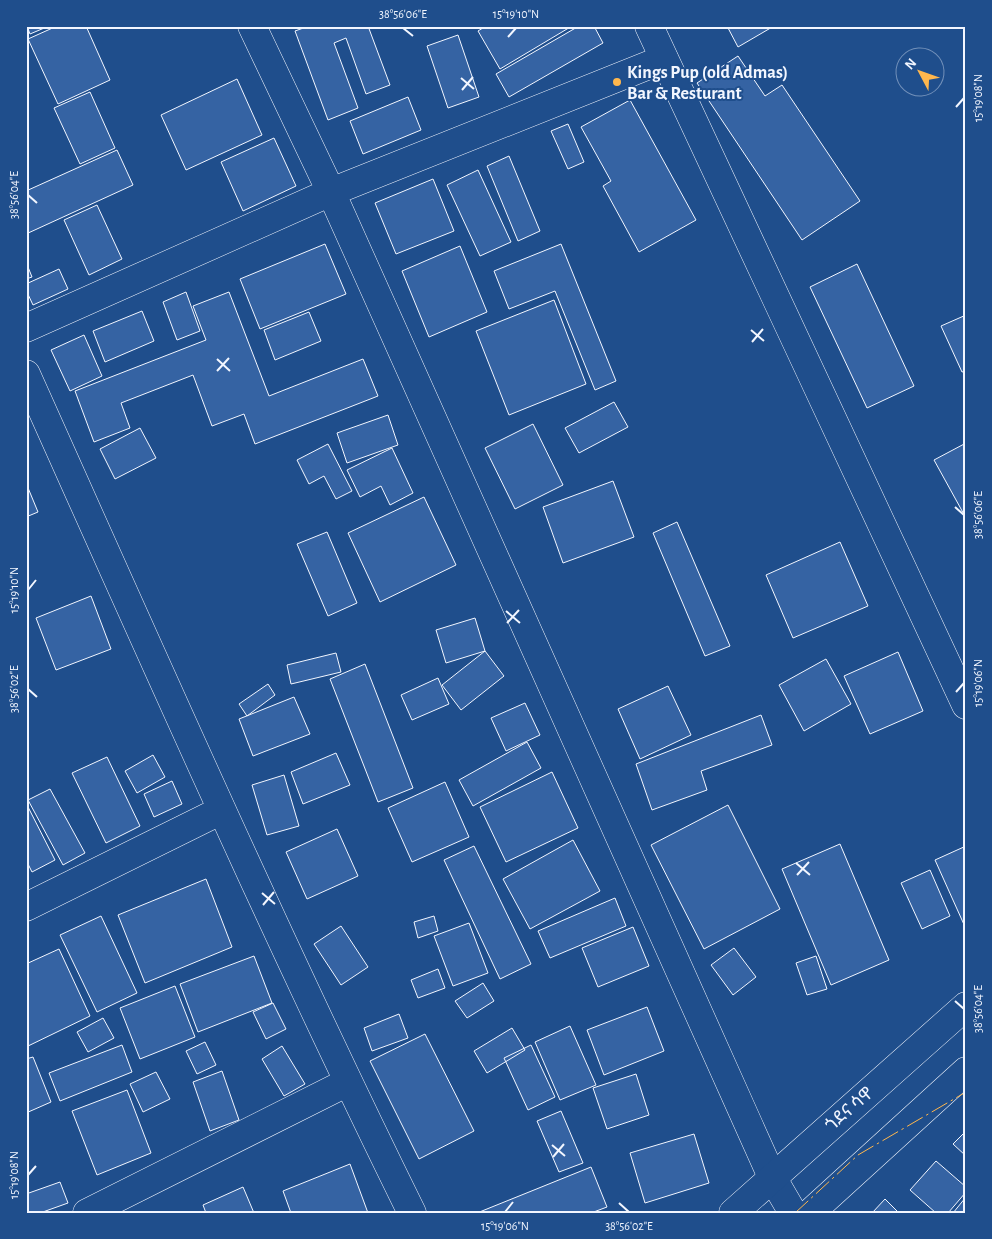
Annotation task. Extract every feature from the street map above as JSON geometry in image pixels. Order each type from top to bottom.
[{"type":"street","points":[[252,26],[331,192],[772,1177],[793,1213]]},
{"type":"street","points":[[649,26],[966,705]]},
{"type":"street","points":[[26,328],[331,192],[664,59]]},
{"type":"street","points":[[26,374],[222,810],[348,1082],[412,1213]]},
{"type":"street","points":[[26,907],[222,810]]},
{"type":"street","name":"ጎደና ሳዋ","points":[[733,1213],[966,1006]]},
{"type":"street","points":[[810,1213],[966,1071]]},
{"type":"street","points":[[87,1213],[348,1082]]},
{"type":"building","points":[[27,26],[49,26],[30,34]]},
{"type":"building","points":[[57,26],[86,26],[110,80],[58,104],[28,39]]},
{"type":"building","points":[[309,26],[368,26],[390,85],[366,94],[346,38],[334,43],[358,108],[328,120],[295,31]]},
{"type":"building","points":[[486,26],[572,26],[500,69],[478,31]]},
{"type":"building","points":[[579,26],[594,26],[603,43],[509,97],[496,74]]},
{"type":"building","points":[[727,26],[774,26],[738,47]]},
{"type":"building","points":[[458,35],[479,97],[448,108],[427,46]]},
{"type":"building","points":[[738,56],[765,96],[782,85],[860,201],[802,240],[697,83]]},
{"type":"building","points":[[237,79],[262,135],[186,170],[161,115]]},
{"type":"building","points":[[90,92],[115,148],[80,164],[54,108]]},
{"type":"building","points":[[408,97],[421,130],[363,154],[350,121]]},
{"type":"building","points":[[630,100],[696,220],[639,252],[603,186],[611,181],[581,127]]},
{"type":"building","points":[[568,124],[584,162],[568,169],[551,131]]},
{"type":"building","points":[[274,138],[296,186],[243,211],[221,162]]},
{"type":"building","points":[[117,150],[133,185],[26,234],[26,191]]},
{"type":"building","points":[[509,156],[540,231],[518,241],[487,166]]},
{"type":"building","points":[[478,170],[511,242],[480,256],[447,185]]},
{"type":"building","points":[[433,179],[454,231],[396,254],[375,203]]},
{"type":"building","points":[[97,205],[122,259],[89,275],[64,220]]},
{"type":"building","points":[[325,244],[346,294],[260,329],[240,279]]},
{"type":"building","points":[[561,244],[616,381],[595,390],[555,291],[509,309],[494,271]]},
{"type":"building","points":[[460,246],[487,312],[429,337],[402,271]]},
{"type":"building","points":[[26,262],[32,277],[26,279]]},
{"type":"building","points":[[857,264],[914,386],[867,408],[810,287]]},
{"type":"building","points":[[59,269],[68,289],[33,305],[26,290],[26,284]]},
{"type":"building","points":[[186,292],[200,331],[177,340],[163,302]]},
{"type":"building","points":[[229,292],[269,396],[363,359],[378,396],[255,444],[244,414],[212,426],[193,375],[121,403],[130,428],[94,442],[75,391],[206,340],[193,306]]},
{"type":"building","points":[[554,300],[586,384],[509,415],[476,331]]},
{"type":"building","points":[[142,311],[154,341],[105,362],[93,331]]},
{"type":"building","points":[[309,312],[321,341],[275,360],[264,330]]},
{"type":"building","points":[[966,315],[966,371],[962,372],[941,326]]},
{"type":"building","points":[[84,335],[102,376],[70,391],[51,350]]},
{"type":"building","points":[[614,402],[628,427],[579,453],[565,428]]},
{"type":"building","points":[[388,415],[398,445],[347,463],[337,433]]},
{"type":"building","points":[[533,424],[563,485],[515,509],[485,448]]},
{"type":"building","points":[[140,428],[156,458],[115,479],[100,449]]},
{"type":"building","points":[[966,443],[966,518],[934,460]]},
{"type":"building","points":[[328,444],[352,491],[336,499],[324,476],[309,484],[297,460]]},
{"type":"building","points":[[392,448],[413,493],[390,505],[381,486],[360,497],[347,470]]},
{"type":"building","points":[[613,481],[634,537],[563,563],[543,507]]},
{"type":"building","points":[[26,483],[38,512],[26,517]]},
{"type":"building","points":[[424,497],[456,565],[380,602],[348,533]]},
{"type":"building","points":[[677,522],[730,646],[705,656],[653,533]]},
{"type":"building","points":[[327,532],[357,603],[328,616],[297,544]]},
{"type":"building","points":[[840,542],[868,606],[793,638],[766,575]]},
{"type":"building","points":[[91,596],[111,649],[56,670],[36,618]]},
{"type":"building","points":[[475,618],[485,651],[446,663],[436,630]]},
{"type":"building","points":[[485,651],[504,676],[461,710],[442,685]]},
{"type":"building","points":[[898,652],[923,711],[870,734],[844,676]]},
{"type":"building","points":[[336,653],[341,672],[291,684],[287,665]]},
{"type":"building","points":[[826,659],[851,704],[804,731],[779,685]]},
{"type":"building","points":[[365,664],[413,788],[378,802],[330,679]]},
{"type":"building","points":[[438,678],[449,704],[412,720],[401,695]]},
{"type":"building","points":[[268,684],[275,695],[247,716],[239,704]]},
{"type":"building","points":[[668,686],[691,735],[640,759],[618,709]]},
{"type":"building","points":[[294,697],[310,734],[253,756],[239,719]]},
{"type":"building","points":[[525,703],[540,735],[506,751],[491,718]]},
{"type":"building","points":[[761,715],[772,745],[701,771],[707,790],[652,810],[636,764]]},
{"type":"building","points":[[527,742],[541,768],[473,806],[459,780]]},
{"type":"building","points":[[336,753],[350,785],[303,804],[291,772]]},
{"type":"building","points":[[153,755],[165,777],[137,793],[125,771]]},
{"type":"building","points":[[107,757],[140,826],[106,843],[72,773]]},
{"type":"building","points":[[552,772],[578,828],[506,862],[480,807]]},
{"type":"building","points":[[284,775],[299,826],[267,835],[252,785]]},
{"type":"building","points":[[172,781],[182,804],[154,817],[144,794]]},
{"type":"building","points":[[445,782],[469,837],[412,862],[388,808]]},
{"type":"building","points":[[50,789],[85,853],[63,865],[28,800]]},
{"type":"building","points":[[26,803],[55,860],[32,872],[26,860]]},
{"type":"building","points":[[728,805],[780,909],[704,949],[651,845]]},
{"type":"building","points":[[337,829],[358,876],[307,899],[286,852]]},
{"type":"building","points":[[573,840],[600,891],[530,929],[503,879]]},
{"type":"building","points":[[840,844],[889,960],[831,985],[782,869]]},
{"type":"building","points":[[474,846],[531,964],[500,979],[444,860]]},
{"type":"building","points":[[966,846],[966,929],[935,860]]},
{"type":"building","points":[[930,870],[950,916],[922,929],[901,883]]},
{"type":"building","points":[[206,879],[232,947],[145,983],[118,915]]},
{"type":"building","points":[[615,898],[626,926],[550,958],[538,931]]},
{"type":"building","points":[[101,916],[137,993],[97,1012],[60,935]]},
{"type":"building","points":[[434,916],[438,931],[418,938],[414,922]]},
{"type":"building","points":[[469,923],[488,973],[453,986],[434,936]]},
{"type":"building","points":[[341,926],[368,967],[341,985],[314,944]]},
{"type":"building","points":[[633,927],[649,966],[598,987],[582,948]]},
{"type":"building","points":[[734,948],[756,977],[733,995],[711,965]]},
{"type":"building","points":[[59,949],[90,1016],[26,1047],[26,964]]},
{"type":"building","points":[[254,956],[272,1003],[198,1032],[180,984]]},
{"type":"building","points":[[816,956],[827,989],[807,995],[796,963]]},
{"type":"building","points":[[438,969],[445,988],[418,998],[411,980]]},
{"type":"building","points":[[483,983],[494,1001],[467,1018],[455,1001]]},
{"type":"building","points":[[175,986],[195,1037],[140,1059],[120,1008]]},
{"type":"building","points":[[273,1003],[286,1029],[266,1039],[253,1012]]},
{"type":"building","points":[[647,1007],[664,1051],[604,1075],[587,1030]]},
{"type":"building","points":[[399,1014],[408,1038],[372,1051],[364,1028]]},
{"type":"building","points":[[103,1018],[114,1038],[88,1052],[77,1032]]},
{"type":"building","points":[[570,1026],[596,1085],[560,1100],[535,1042]]},
{"type":"building","points":[[512,1028],[525,1050],[487,1073],[474,1051]]},
{"type":"building","points":[[425,1034],[474,1131],[419,1159],[370,1061]]},
{"type":"building","points":[[205,1042],[216,1065],[197,1074],[186,1051]]},
{"type":"building","points":[[122,1045],[132,1072],[60,1101],[49,1073]]},
{"type":"building","points":[[531,1045],[555,1097],[528,1110],[504,1058]]},
{"type":"building","points":[[282,1046],[305,1084],[284,1096],[262,1059]]},
{"type":"building","points":[[33,1057],[51,1102],[26,1113],[26,1059]]},
{"type":"building","points":[[222,1071],[239,1120],[210,1131],[193,1082]]},
{"type":"building","points":[[156,1072],[170,1099],[143,1112],[130,1084]]},
{"type":"building","points":[[636,1074],[649,1115],[607,1129],[593,1088]]},
{"type":"building","points":[[127,1090],[151,1153],[97,1175],[72,1111]]},
{"type":"building","points":[[561,1111],[583,1163],[559,1172],[537,1121]]},
{"type":"building","points":[[966,1131],[966,1156],[953,1144]]},
{"type":"building","points":[[694,1134],[709,1183],[645,1203],[630,1153]]},
{"type":"building","points":[[936,1161],[966,1187],[966,1192],[948,1213],[936,1213],[910,1190]]},
{"type":"building","points":[[350,1164],[368,1213],[291,1213],[283,1191]]},
{"type":"building","points":[[591,1167],[607,1207],[591,1213],[477,1213]]},
{"type":"building","points":[[60,1182],[68,1203],[40,1213],[26,1213],[26,1194]]},
{"type":"building","points":[[243,1187],[254,1213],[206,1213],[203,1205]]},
{"type":"building","points":[[966,1197],[966,1213],[953,1213]]},
{"type":"building","points":[[885,1199],[899,1213],[872,1213]]},
{"type":"power","points":[[795,1213],[858,1155],[966,1092]]},
{"type":"place","name":"Kings Pup (old Admas) Bar & Resturant","points":[[617,82]]}]
